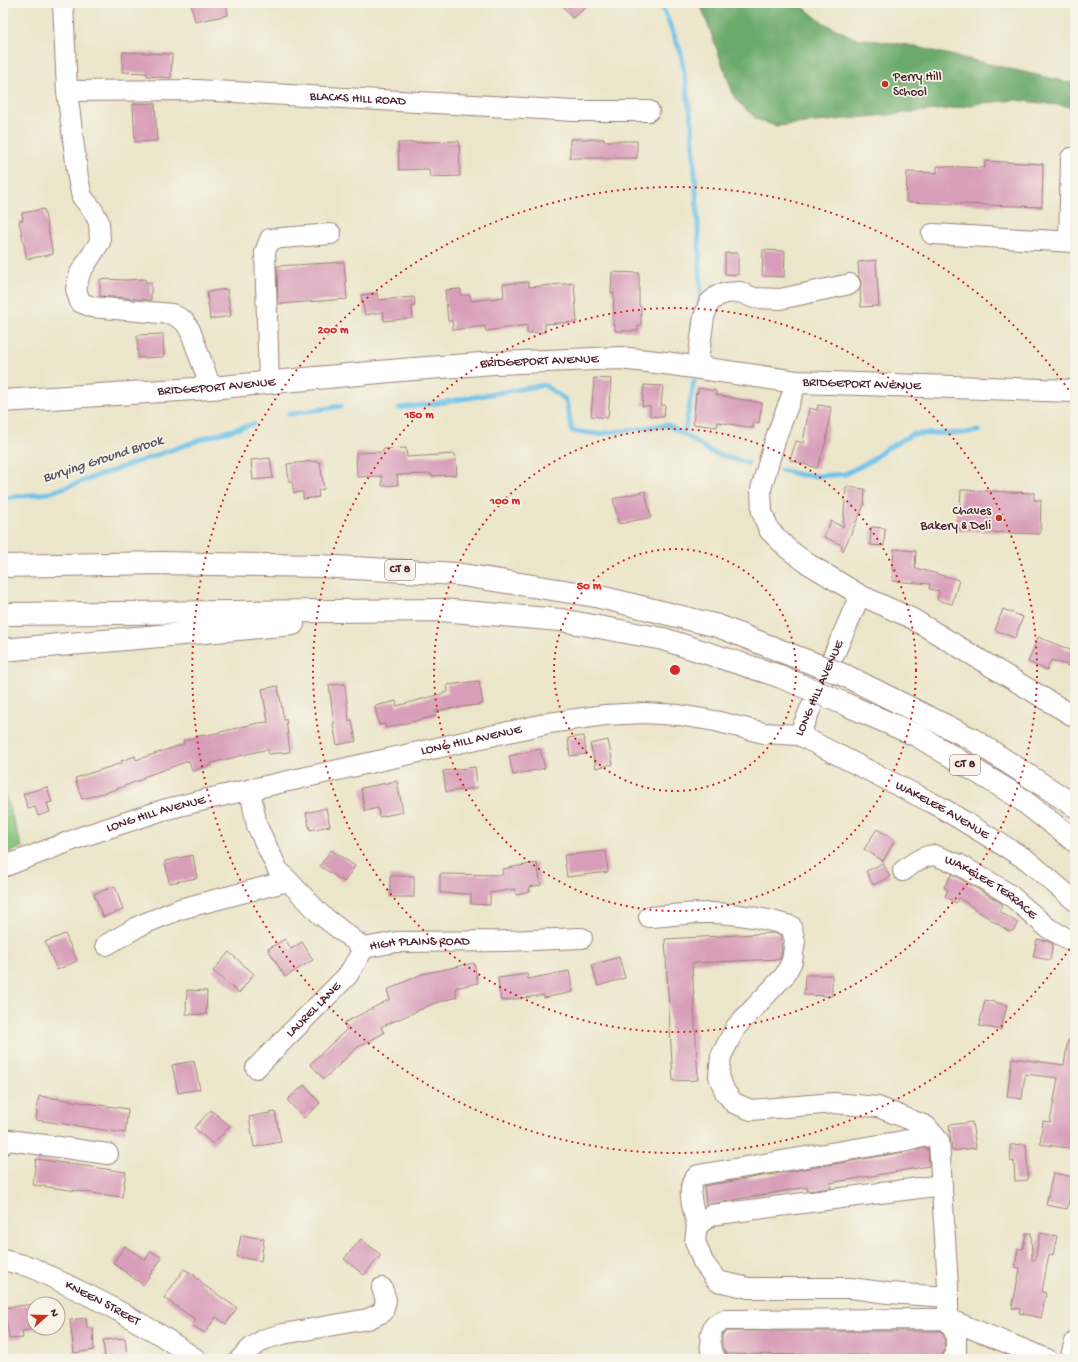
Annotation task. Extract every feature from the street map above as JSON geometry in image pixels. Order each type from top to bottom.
[{"type":"main road","name":"BRIDGEPORT AVENUE","points":[[3,401],[211,388],[401,370],[494,363],[620,358],[697,367],[797,382],[1075,391]]},
{"type":"main road","name":"CT 8","points":[[3,566],[169,563],[320,566],[456,574],[604,598],[718,626],[846,676],[972,738],[1075,806]]},
{"type":"main road","name":"CT 8","points":[[3,614],[441,610],[561,620],[663,639],[780,676],[918,736],[1017,796],[1075,841]]},
{"type":"main road","points":[[3,650],[441,610]]},
{"type":"street","points":[[63,3],[67,91],[78,178],[82,197],[92,209],[99,222],[100,242],[80,273],[76,290],[80,302],[92,307],[172,314],[184,320],[190,330],[211,388]]},
{"type":"street","name":"BLACKS HILL ROAD","points":[[67,91],[196,90],[467,104],[574,112],[649,112]]},
{"type":"street","points":[[932,234],[1072,242],[1071,158],[1075,158]]},
{"type":"street","points":[[269,383],[265,252],[267,246],[270,240],[331,234]]},
{"type":"street","points":[[697,367],[704,317],[709,303],[717,296],[726,293],[740,292],[754,298],[780,299],[850,284]]},
{"type":"street","points":[[797,382],[776,437],[761,488],[762,512],[769,530],[788,549],[807,563],[860,595],[910,618],[1075,717]]},
{"type":"street","name":"LONG HILL AVENUE","points":[[3,867],[81,837],[163,810],[549,723],[605,715],[644,713],[679,715],[764,732],[799,735],[860,595]]},
{"type":"street","name":"WAKELEE AVENUE","points":[[799,735],[942,808],[1027,860],[1075,901]]},
{"type":"street","name":"HIGH PLAINS ROAD","points":[[250,790],[257,826],[278,870],[321,915],[364,948],[396,942],[505,941],[582,938]]},
{"type":"street","name":"WAKELEE TERRACE","points":[[903,871],[929,855],[934,855],[958,864],[1010,895],[1048,928],[1075,943]]},
{"type":"street","points":[[106,945],[141,925],[180,909],[288,881]]},
{"type":"street","points":[[648,917],[706,912],[736,914],[771,920],[791,926],[795,941],[792,961],[784,975],[736,1027],[721,1056],[719,1076],[725,1092],[734,1103],[751,1110],[834,1103],[878,1107],[926,1126],[940,1141],[948,1319],[956,1335],[956,1355],[953,1359]]},
{"type":"street","name":"LAUREL LANE","points":[[256,1068],[348,975],[364,948]]},
{"type":"street","points":[[934,1135],[698,1176],[693,1179],[690,1187],[697,1226],[694,1241],[703,1262],[717,1281],[749,1288],[851,1288],[888,1293],[948,1296]]},
{"type":"street","points":[[3,1144],[9,1140],[108,1154]]},
{"type":"street","points":[[697,1226],[711,1214],[942,1185]]},
{"type":"street","name":"KNEEN STREET","points":[[3,1260],[31,1267],[106,1304],[152,1330],[196,1359]]},
{"type":"street","points":[[240,1359],[251,1348],[265,1339],[283,1334],[368,1319],[383,1312],[386,1300],[382,1288]]},
{"type":"street","points":[[716,1359],[713,1357],[711,1332],[716,1324],[724,1320],[948,1319],[1047,1359]]},
{"type":"street","points":[[1070,1359],[1075,1342]]},
{"type":"green space","points":[[700,3],[798,3],[823,23],[855,38],[908,45],[1075,84],[1075,107],[1016,100],[981,103],[956,108],[776,126],[756,119],[735,99]]},
{"type":"green space","points":[[3,789],[22,847],[3,855]]},
{"type":"building","points":[[191,3],[226,3],[228,15],[195,22]]},
{"type":"building","points":[[561,3],[592,3],[572,18]]},
{"type":"building","points":[[123,52],[172,54],[171,78],[147,76],[147,73],[122,72]]},
{"type":"building","points":[[155,103],[157,141],[135,142],[133,104]]},
{"type":"building","points":[[570,139],[637,141],[637,158],[570,158]]},
{"type":"building","points":[[459,141],[460,176],[430,177],[429,169],[399,170],[398,143]]},
{"type":"building","points":[[985,161],[1043,164],[1042,207],[906,202],[907,172],[937,173],[937,166],[985,168]]},
{"type":"building","points":[[44,209],[53,254],[27,259],[19,221],[23,220],[22,213]]},
{"type":"building","points":[[763,250],[785,251],[784,277],[762,276]]},
{"type":"building","points":[[725,253],[738,253],[738,275],[725,274]]},
{"type":"building","points":[[876,260],[879,306],[861,307],[861,282],[859,278],[858,262]]},
{"type":"building","points":[[344,262],[347,299],[278,304],[277,266]]},
{"type":"building","points":[[612,272],[639,273],[639,306],[641,306],[641,326],[638,326],[638,331],[615,331],[615,325],[613,325],[614,293],[611,293]]},
{"type":"building","points":[[100,279],[145,279],[145,282],[151,282],[151,300],[100,296]]},
{"type":"building","points":[[528,282],[529,287],[574,283],[577,322],[545,324],[545,332],[527,333],[527,325],[486,331],[485,326],[453,330],[452,321],[448,321],[445,290],[461,289],[461,295],[470,295],[471,301],[504,297],[503,284]]},
{"type":"building","points":[[227,289],[231,316],[210,319],[207,292]]},
{"type":"building","points":[[377,293],[378,300],[414,297],[415,306],[412,306],[413,318],[384,321],[383,312],[365,315],[361,295]]},
{"type":"building","points":[[163,334],[164,357],[138,358],[137,335]]},
{"type":"building","points":[[594,378],[611,379],[608,418],[591,416]]},
{"type":"building","points":[[644,385],[663,386],[661,405],[665,405],[664,417],[650,416],[650,406],[642,406]]},
{"type":"building","points":[[698,388],[716,391],[716,395],[762,403],[759,423],[754,422],[753,428],[718,422],[717,427],[693,424],[696,393],[698,393]]},
{"type":"building","points":[[818,405],[831,407],[826,442],[817,468],[790,460],[796,441],[803,443],[809,408],[817,410]]},
{"type":"building","points":[[406,448],[407,457],[455,454],[457,475],[397,475],[398,485],[382,486],[382,476],[357,477],[356,453],[383,452],[383,449]]},
{"type":"building","points":[[270,458],[273,478],[253,480],[251,460]]},
{"type":"building","points":[[316,461],[320,462],[324,489],[318,490],[319,497],[303,499],[303,492],[294,493],[292,482],[289,482],[287,464]]},
{"type":"building","points":[[846,487],[865,489],[864,505],[842,551],[842,545],[824,537],[831,521],[843,527]]},
{"type":"building","name":"Chaves Bakery & Deli","points":[[961,490],[1034,493],[1034,500],[1041,500],[1040,534],[960,531],[960,528],[957,528],[957,508],[960,508]]},
{"type":"building","points":[[645,491],[651,517],[619,524],[613,499]]},
{"type":"building","points":[[871,527],[885,528],[884,546],[870,545]]},
{"type":"building","points":[[894,549],[916,551],[915,568],[959,580],[952,604],[937,600],[939,591],[929,589],[930,584],[892,581]]},
{"type":"building","points":[[1003,609],[1023,617],[1015,638],[995,630]]},
{"type":"building","points":[[1038,637],[1075,652],[1075,668],[1051,660],[1047,670],[1028,662]]},
{"type":"building","points":[[479,681],[483,704],[435,711],[436,716],[386,728],[385,724],[379,725],[375,706],[396,701],[397,706],[448,692],[447,685]]},
{"type":"building","points":[[345,684],[349,721],[352,720],[356,741],[337,745],[329,685]]},
{"type":"building","points":[[278,686],[284,720],[286,719],[290,752],[268,754],[268,749],[211,763],[212,765],[192,771],[189,761],[143,777],[143,779],[114,790],[82,799],[75,778],[122,763],[121,761],[135,756],[136,760],[184,744],[183,741],[203,735],[268,722],[262,689]]},
{"type":"building","points":[[584,736],[586,754],[570,756],[568,738]]},
{"type":"building","points":[[608,740],[613,764],[596,768],[590,744]]},
{"type":"building","points":[[540,749],[545,768],[513,775],[509,756]]},
{"type":"building","points":[[475,767],[477,788],[446,792],[443,771]]},
{"type":"building","points":[[397,781],[403,812],[379,817],[378,808],[365,811],[361,788]]},
{"type":"building","points":[[47,787],[52,802],[47,803],[50,812],[38,816],[35,807],[28,809],[23,794]]},
{"type":"building","points":[[326,808],[330,826],[310,830],[306,813]]},
{"type":"building","points":[[877,829],[895,840],[883,861],[864,849]]},
{"type":"building","points":[[331,850],[355,866],[344,882],[320,866]]},
{"type":"building","points":[[606,851],[608,872],[567,877],[564,855]]},
{"type":"building","points":[[193,855],[197,878],[169,883],[165,861]]},
{"type":"building","points":[[537,863],[541,885],[529,887],[530,892],[516,895],[515,889],[490,893],[490,905],[471,904],[471,894],[440,893],[440,874],[503,875],[502,869]]},
{"type":"building","points":[[883,863],[890,877],[873,885],[866,871]]},
{"type":"building","points":[[952,874],[1003,904],[999,911],[1018,923],[1013,931],[1008,931],[959,898],[956,903],[945,896],[948,890],[944,887]]},
{"type":"building","points":[[390,876],[414,876],[414,897],[390,897]]},
{"type":"building","points":[[115,886],[123,910],[103,917],[94,894]]},
{"type":"building","points":[[774,933],[781,935],[782,951],[780,959],[692,963],[698,1080],[673,1081],[665,939]]},
{"type":"building","points":[[65,934],[77,961],[57,970],[45,942]]},
{"type":"building","points":[[285,939],[291,949],[302,942],[313,960],[285,977],[268,949]]},
{"type":"building","points":[[1037,939],[1053,944],[1050,960],[1033,957]]},
{"type":"building","points":[[229,952],[254,974],[239,993],[213,971]]},
{"type":"building","points":[[619,957],[625,978],[598,986],[592,965]]},
{"type":"building","points":[[474,963],[478,983],[455,988],[457,997],[435,1003],[381,1027],[384,1033],[358,1047],[324,1079],[310,1064],[347,1029],[344,1023],[390,999],[387,990],[422,974]]},
{"type":"building","points":[[569,971],[573,992],[544,998],[544,995],[501,1001],[498,978],[527,974],[528,979]]},
{"type":"building","points":[[805,975],[832,975],[832,996],[804,995]]},
{"type":"building","points":[[187,990],[207,991],[206,1015],[186,1014]]},
{"type":"building","points":[[985,1000],[1007,1005],[1001,1030],[979,1026]]},
{"type":"building","points":[[1068,1040],[1075,1040],[1075,1149],[1040,1144],[1043,1121],[1050,1122],[1058,1078],[1025,1074],[1022,1099],[1007,1097],[1012,1058],[1064,1065]]},
{"type":"building","points":[[194,1061],[200,1089],[178,1093],[172,1065]]},
{"type":"building","points":[[304,1085],[320,1103],[304,1118],[287,1100]]},
{"type":"building","points":[[39,1096],[128,1109],[125,1133],[36,1120]]},
{"type":"building","points":[[211,1110],[230,1126],[213,1144],[194,1128]]},
{"type":"building","points":[[275,1112],[281,1142],[254,1147],[249,1117]]},
{"type":"building","points":[[972,1122],[976,1148],[952,1151],[949,1125]]},
{"type":"building","points":[[1026,1144],[1028,1180],[1015,1181],[1014,1161],[1011,1162],[1010,1145]]},
{"type":"building","points":[[928,1148],[929,1166],[830,1183],[831,1188],[808,1191],[807,1187],[706,1205],[704,1186]]},
{"type":"building","points":[[36,1159],[126,1172],[122,1197],[33,1185]]},
{"type":"building","points":[[1053,1173],[1074,1177],[1067,1209],[1046,1205]]},
{"type":"building","points":[[1026,1233],[1031,1233],[1032,1260],[1035,1260],[1040,1233],[1057,1236],[1053,1255],[1049,1254],[1042,1292],[1046,1293],[1041,1318],[1019,1313],[1020,1309],[1012,1308],[1020,1268],[1015,1267],[1018,1248],[1023,1249]]},
{"type":"building","points":[[241,1235],[264,1239],[261,1261],[237,1257]]},
{"type":"building","points":[[361,1239],[381,1255],[364,1275],[344,1259]]},
{"type":"building","points":[[125,1246],[145,1260],[151,1251],[162,1258],[143,1285],[113,1263]]},
{"type":"building","points":[[184,1269],[195,1275],[194,1276],[202,1282],[201,1283],[237,1308],[226,1324],[216,1317],[205,1333],[192,1325],[196,1320],[164,1298]]},
{"type":"building","points":[[26,1305],[26,1330],[22,1331],[23,1338],[9,1339],[7,1321],[3,1321],[3,1308]]},
{"type":"building","points":[[86,1318],[87,1328],[93,1328],[94,1350],[74,1353],[70,1320]]},
{"type":"building","points":[[727,1331],[941,1331],[944,1336],[944,1352],[942,1356],[726,1354],[722,1347],[722,1336],[723,1333]]},
{"type":"building","points":[[125,1338],[127,1358],[105,1359],[103,1340]]},
{"type":"waterway","points":[[661,3],[681,53],[692,124],[701,297],[692,323],[694,333]]},
{"type":"waterway","points":[[684,434],[694,381]]},
{"type":"waterway","points":[[399,408],[439,403],[544,385],[566,400],[572,431],[598,434],[667,425],[684,434],[710,452],[748,463]]},
{"type":"waterway","points":[[289,414],[341,406]]},
{"type":"waterway","name":"Burying Ground Brook","points":[[3,498],[49,493],[208,437],[254,424]]},
{"type":"waterway","points":[[781,470],[801,475],[816,476],[845,474],[869,462],[886,449],[913,434],[964,433],[978,431]]},
{"type":"place","name":"Perry Hill School","points":[[885,84]]},
{"type":"place","name":"Chaves Bakery & Deli","points":[[999,518]]}]
